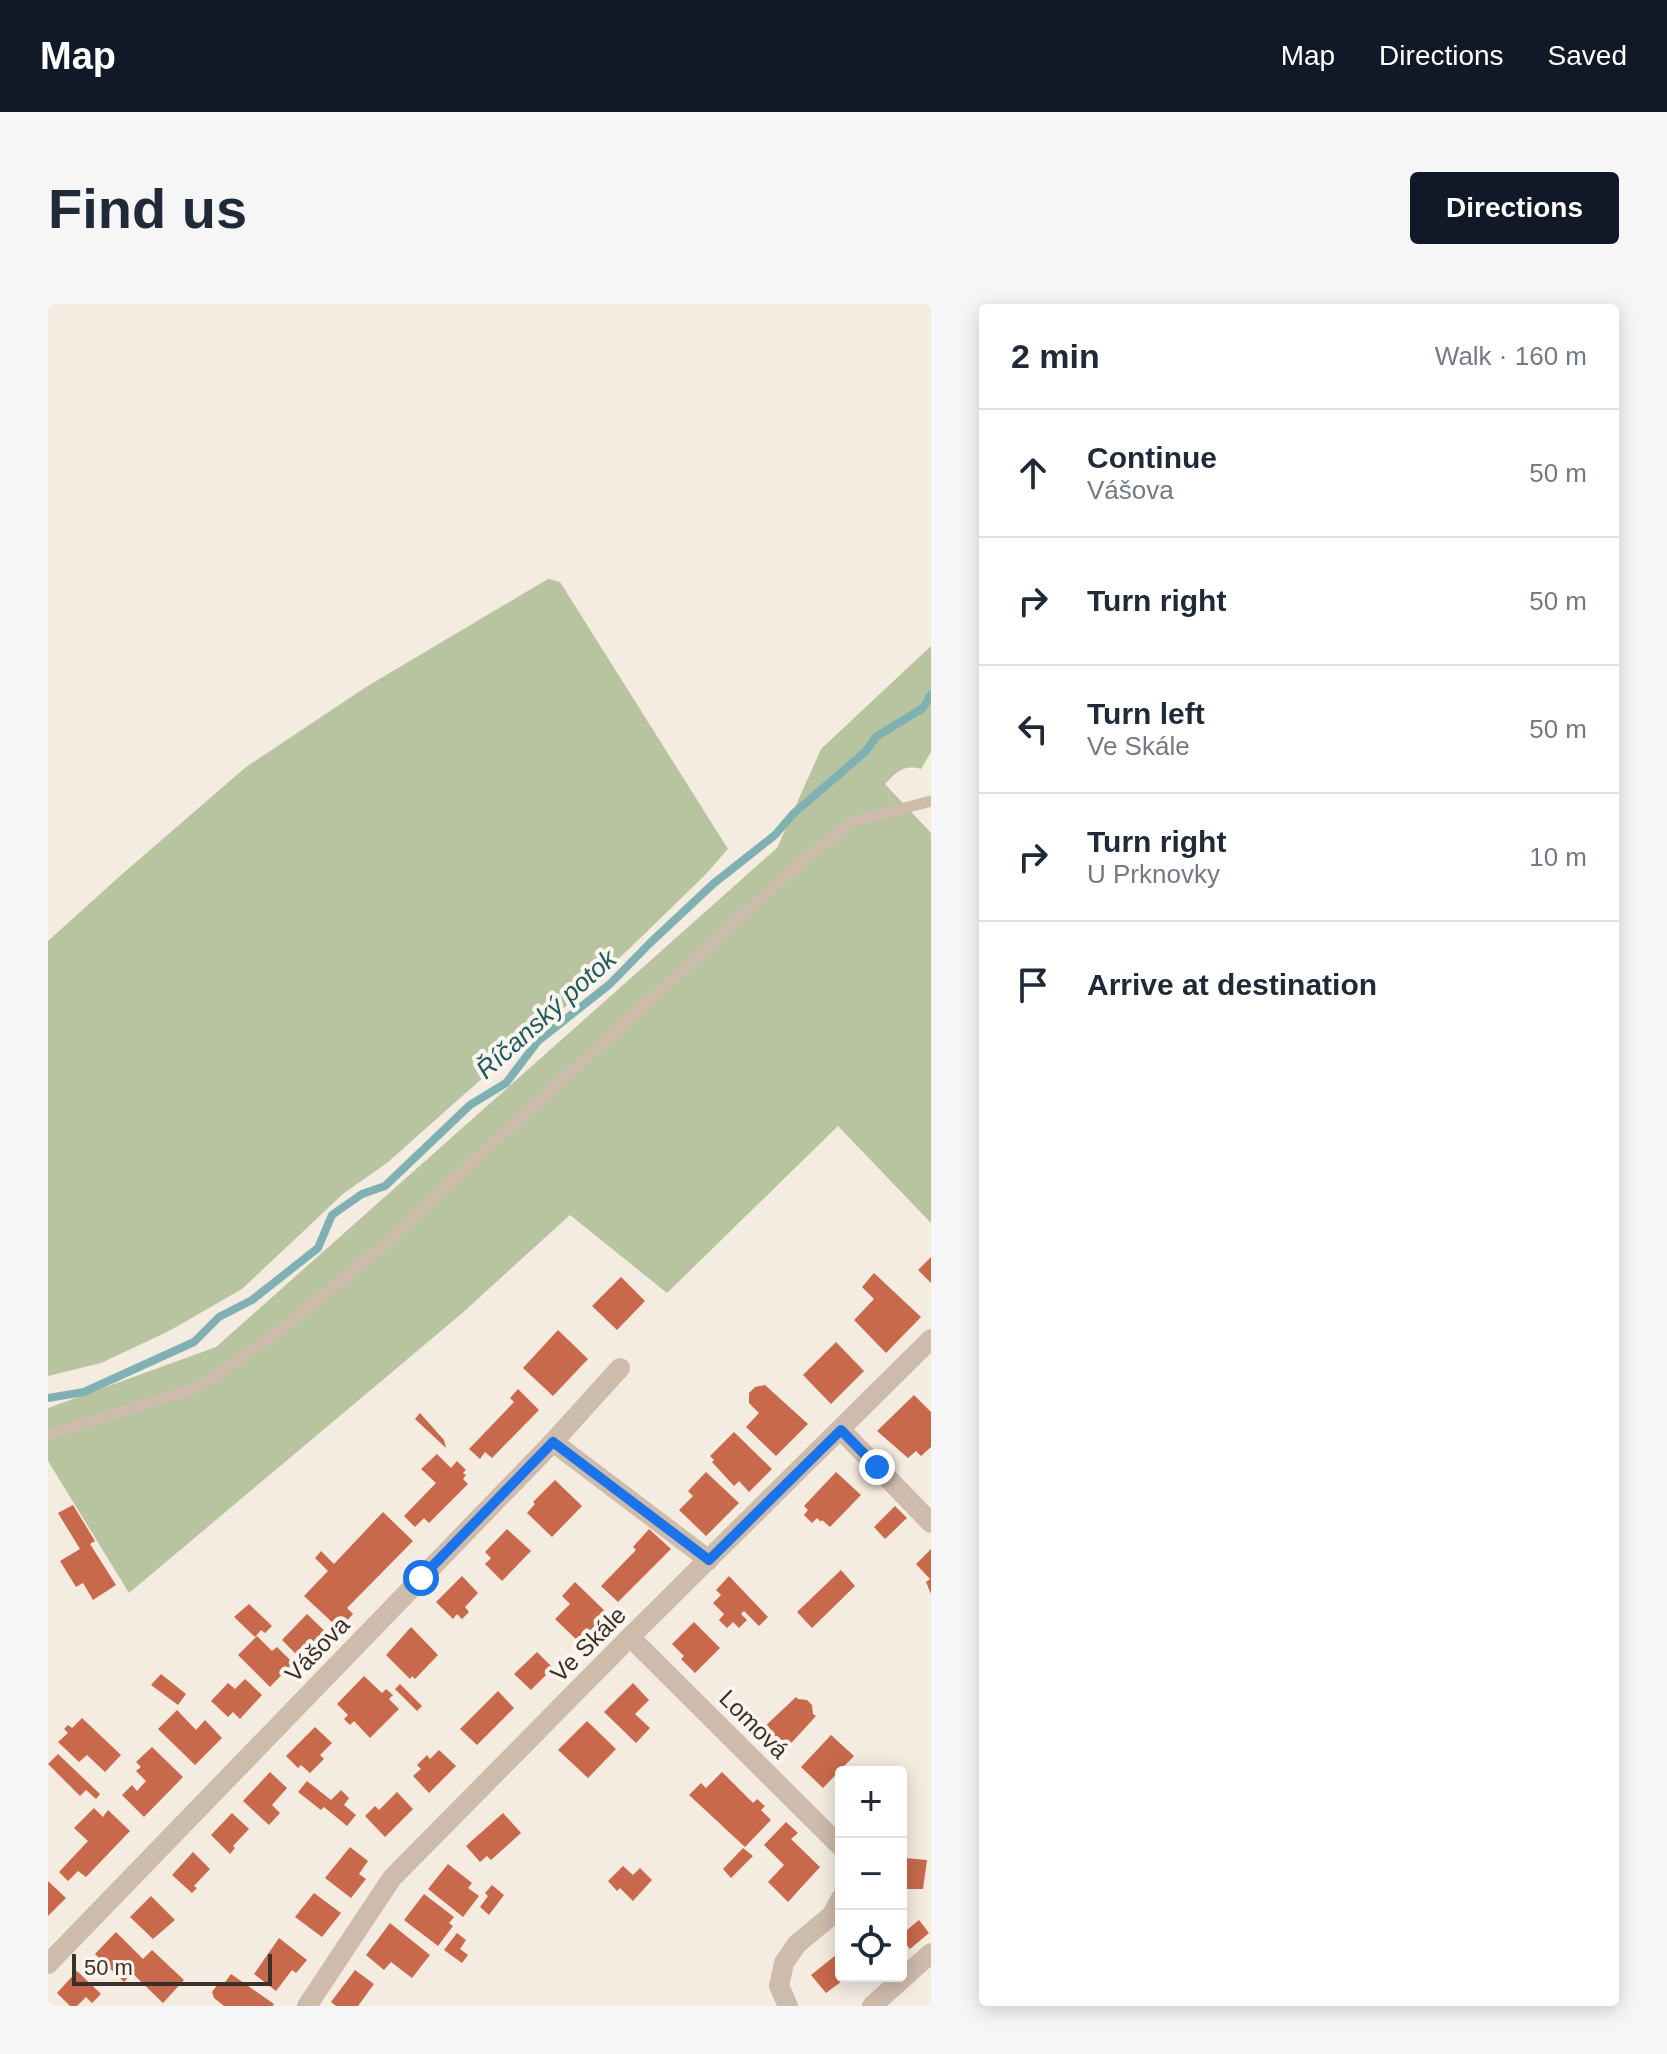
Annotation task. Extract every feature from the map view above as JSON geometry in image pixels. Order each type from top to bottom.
[{"type":"street","name":"Ve Skále","points":[[307,2006],[392,1878],[931,1339]]},
{"type":"street","name":"Vášova","points":[[48,1964],[553,1442],[620,1368]]},
{"type":"street","points":[[841,1430],[931,1523]]},
{"type":"street","points":[[553,1442],[709,1560]]},
{"type":"street","name":"Lomová","points":[[630,1637],[835,1841]]},
{"type":"street","points":[[788,2006],[779,1986],[784,1963],[797,1944],[835,1909]]},
{"type":"street","points":[[872,2006],[931,1953]]},
{"type":"lane","points":[[48,1435],[199,1387],[283,1328],[382,1247],[799,864],[851,822],[931,801]]},
{"type":"green space","points":[[548,579],[560,582],[728,849],[629,949],[387,1163],[344,1193],[242,1289],[169,1331],[101,1363],[48,1376],[48,941],[246,767],[366,687]]},
{"type":"green space","points":[[931,646],[931,752],[921,769],[905,769],[885,784],[931,833],[931,1223],[838,1126],[667,1293],[570,1215],[460,1315],[129,1593],[48,1461],[48,1408],[216,1347],[777,848],[821,749]]},
{"type":"building","points":[[931,1257],[931,1283],[918,1270]]},
{"type":"building","points":[[874,1273],[921,1317],[886,1353],[854,1320],[874,1299],[862,1287]]},
{"type":"building","points":[[621,1277],[645,1301],[617,1330],[592,1306]]},
{"type":"building","points":[[558,1330],[588,1359],[553,1396],[523,1368]]},
{"type":"building","points":[[836,1342],[864,1371],[831,1404],[803,1375]]},
{"type":"building","points":[[765,1385],[808,1424],[776,1456],[746,1427],[759,1413],[749,1403],[749,1393],[755,1387]]},
{"type":"building","points":[[518,1389],[539,1410],[492,1458],[485,1452],[480,1459],[469,1449],[514,1402],[510,1398]]},
{"type":"building","points":[[914,1395],[931,1412],[931,1447],[921,1456],[916,1451],[908,1458],[877,1431]]},
{"type":"building","points":[[420,1413],[444,1440],[446,1448],[415,1419]]},
{"type":"building","points":[[734,1432],[772,1469],[749,1492],[739,1481],[734,1486],[710,1456]]},
{"type":"building","points":[[437,1454],[451,1468],[457,1461],[466,1470],[463,1479],[468,1484],[429,1523],[424,1518],[415,1527],[404,1516],[436,1483],[421,1469]]},
{"type":"building","points":[[706,1472],[739,1503],[706,1536],[679,1510],[693,1496],[688,1491]]},
{"type":"building","points":[[836,1472],[861,1495],[830,1527],[817,1518],[812,1523],[804,1515],[808,1510],[804,1506]]},
{"type":"building","points":[[555,1480],[582,1506],[552,1537],[527,1513],[535,1504],[533,1502]]},
{"type":"building","points":[[73,1505],[95,1541],[90,1544],[116,1585],[93,1600],[83,1583],[76,1587],[60,1561],[80,1549],[58,1513]]},
{"type":"building","points":[[895,1506],[907,1518],[885,1539],[874,1527]]},
{"type":"building","points":[[383,1512],[413,1541],[347,1608],[353,1614],[340,1628],[304,1596],[328,1571],[315,1558],[321,1551],[334,1564]]},
{"type":"building","points":[[507,1529],[531,1551],[502,1581],[485,1564],[491,1558],[485,1552]]},
{"type":"building","points":[[649,1529],[671,1549],[618,1602],[601,1586],[636,1550],[633,1547]]},
{"type":"building","points":[[931,1549],[931,1594],[926,1582],[930,1579],[916,1564]]},
{"type":"building","points":[[841,1570],[855,1586],[812,1628],[797,1612]]},
{"type":"building","points":[[462,1576],[478,1593],[465,1607],[469,1612],[462,1619],[457,1614],[453,1619],[436,1602]]},
{"type":"building","points":[[729,1576],[768,1617],[759,1626],[744,1611],[741,1614],[747,1620],[739,1628],[733,1622],[727,1628],[719,1620],[724,1614],[713,1603],[721,1595],[716,1590]]},
{"type":"building","points":[[575,1582],[607,1613],[579,1642],[555,1619],[570,1604],[562,1596]]},
{"type":"building","points":[[249,1604],[272,1626],[265,1633],[261,1630],[255,1637],[234,1617]]},
{"type":"building","points":[[307,1614],[331,1637],[306,1664],[282,1640]]},
{"type":"building","points":[[694,1622],[720,1648],[695,1673],[672,1644]]},
{"type":"building","points":[[411,1627],[438,1655],[415,1679],[412,1676],[410,1679],[386,1655]]},
{"type":"building","points":[[257,1636],[272,1651],[277,1647],[293,1663],[270,1687],[238,1655]]},
{"type":"building","points":[[537,1652],[553,1668],[531,1690],[514,1674]]},
{"type":"building","points":[[161,1674],[186,1694],[178,1705],[151,1685]]},
{"type":"building","points":[[364,1676],[382,1693],[386,1689],[393,1695],[389,1699],[399,1709],[370,1738],[354,1721],[350,1725],[344,1719],[348,1715],[337,1704]]},
{"type":"building","points":[[245,1679],[262,1695],[240,1719],[233,1712],[228,1717],[211,1701],[228,1683],[235,1689]]},
{"type":"building","points":[[633,1683],[649,1700],[635,1714],[650,1728],[636,1743],[604,1712]]},
{"type":"building","points":[[400,1684],[422,1706],[417,1711],[395,1689]]},
{"type":"building","points":[[498,1691],[514,1708],[477,1745],[460,1729]]},
{"type":"building","points":[[796,1697],[807,1700],[816,1716],[784,1751],[761,1730]]},
{"type":"building","points":[[177,1710],[196,1730],[205,1720],[222,1738],[195,1765],[158,1729]]},
{"type":"building","points":[[82,1718],[121,1755],[105,1772],[87,1755],[79,1762],[58,1742],[68,1733],[64,1729],[68,1725],[72,1728]]},
{"type":"building","points":[[587,1721],[616,1749],[588,1778],[558,1750]]},
{"type":"building","points":[[315,1727],[332,1743],[320,1755],[324,1759],[310,1773],[301,1765],[298,1768],[286,1756]]},
{"type":"building","points":[[831,1735],[854,1756],[844,1766],[835,1766],[835,1776],[823,1788],[801,1767]]},
{"type":"building","points":[[152,1747],[183,1777],[144,1817],[122,1795],[132,1785],[137,1791],[146,1781],[136,1771],[141,1767],[136,1762]]},
{"type":"building","points":[[439,1750],[456,1766],[429,1793],[413,1776],[421,1769],[417,1765],[427,1755],[430,1759]]},
{"type":"building","points":[[58,1754],[100,1794],[96,1799],[86,1790],[80,1796],[48,1764]]},
{"type":"building","points":[[270,1772],[287,1788],[272,1805],[280,1813],[269,1825],[243,1801]]},
{"type":"building","points":[[722,1772],[753,1803],[757,1799],[765,1806],[761,1810],[771,1820],[745,1847],[689,1795],[701,1783],[706,1788]]},
{"type":"building","points":[[307,1781],[331,1800],[341,1790],[349,1798],[344,1805],[356,1815],[347,1826],[324,1807],[321,1810],[298,1792]]},
{"type":"building","points":[[397,1792],[413,1809],[385,1837],[365,1816],[375,1806],[379,1810]]},
{"type":"building","points":[[94,1808],[103,1817],[108,1810],[130,1831],[86,1877],[78,1871],[68,1881],[59,1872],[88,1841],[74,1828]]},
{"type":"building","points":[[232,1813],[249,1829],[233,1846],[235,1848],[230,1854],[211,1835]]},
{"type":"building","points":[[503,1813],[521,1833],[491,1860],[487,1856],[480,1862],[466,1846]]},
{"type":"building","points":[[786,1822],[798,1833],[791,1839],[820,1867],[788,1902],[768,1882],[784,1865],[764,1845]]},
{"type":"building","points":[[350,1847],[368,1861],[359,1874],[366,1879],[351,1898],[325,1878]]},
{"type":"building","points":[[743,1848],[753,1856],[731,1878],[723,1869]]},
{"type":"building","points":[[193,1852],[210,1869],[194,1886],[197,1888],[192,1893],[172,1875]]},
{"type":"building","points":[[907,1858],[927,1860],[923,1889],[907,1889]]},
{"type":"building","points":[[448,1864],[472,1883],[468,1888],[479,1896],[463,1917],[428,1889]]},
{"type":"building","points":[[623,1866],[633,1875],[640,1868],[652,1880],[633,1901],[608,1881]]},
{"type":"building","points":[[48,1881],[66,1898],[48,1916]]},
{"type":"building","points":[[492,1885],[504,1895],[489,1915],[480,1907]]},
{"type":"building","points":[[314,1893],[341,1913],[322,1937],[295,1917]]},
{"type":"building","points":[[424,1894],[454,1917],[449,1923],[453,1926],[438,1946],[404,1920]]},
{"type":"building","points":[[151,1896],[175,1920],[153,1939],[130,1917]]},
{"type":"building","points":[[919,1920],[929,1933],[910,1949],[907,1930]]},
{"type":"building","points":[[390,1923],[430,1955],[412,1978],[391,1962],[384,1970],[366,1955]]},
{"type":"building","points":[[116,1932],[143,1959],[152,1950],[184,1980],[163,2003],[132,1973],[124,1982],[95,1954]]},
{"type":"building","points":[[457,1933],[466,1940],[460,1949],[468,1955],[462,1963],[444,1950]]},
{"type":"building","points":[[279,1938],[307,1960],[296,1973],[292,1970],[276,1991],[254,1974]]},
{"type":"building","points":[[835,1956],[835,1982],[841,1982],[826,1993],[811,1975]]},
{"type":"building","points":[[355,1970],[374,1984],[358,2006],[336,2006],[331,2002]]},
{"type":"building","points":[[77,1971],[101,1994],[92,2003],[86,1997],[77,2006],[70,2006],[57,1993]]},
{"type":"building","points":[[231,1974],[273,2006],[224,2006],[212,1992],[217,1985],[223,1985]]},
{"type":"waterway","name":"Říčanský potok","points":[[48,1398],[84,1392],[194,1342],[219,1317],[252,1300],[318,1248],[332,1215],[362,1194],[385,1186],[470,1105],[506,1083],[538,1041],[610,984],[713,884],[775,835],[793,814],[865,752],[877,736],[923,708],[931,695]]},
{"type":"route","points":[[421,1578],[553,1442],[709,1560],[841,1430],[877,1467]]}]
